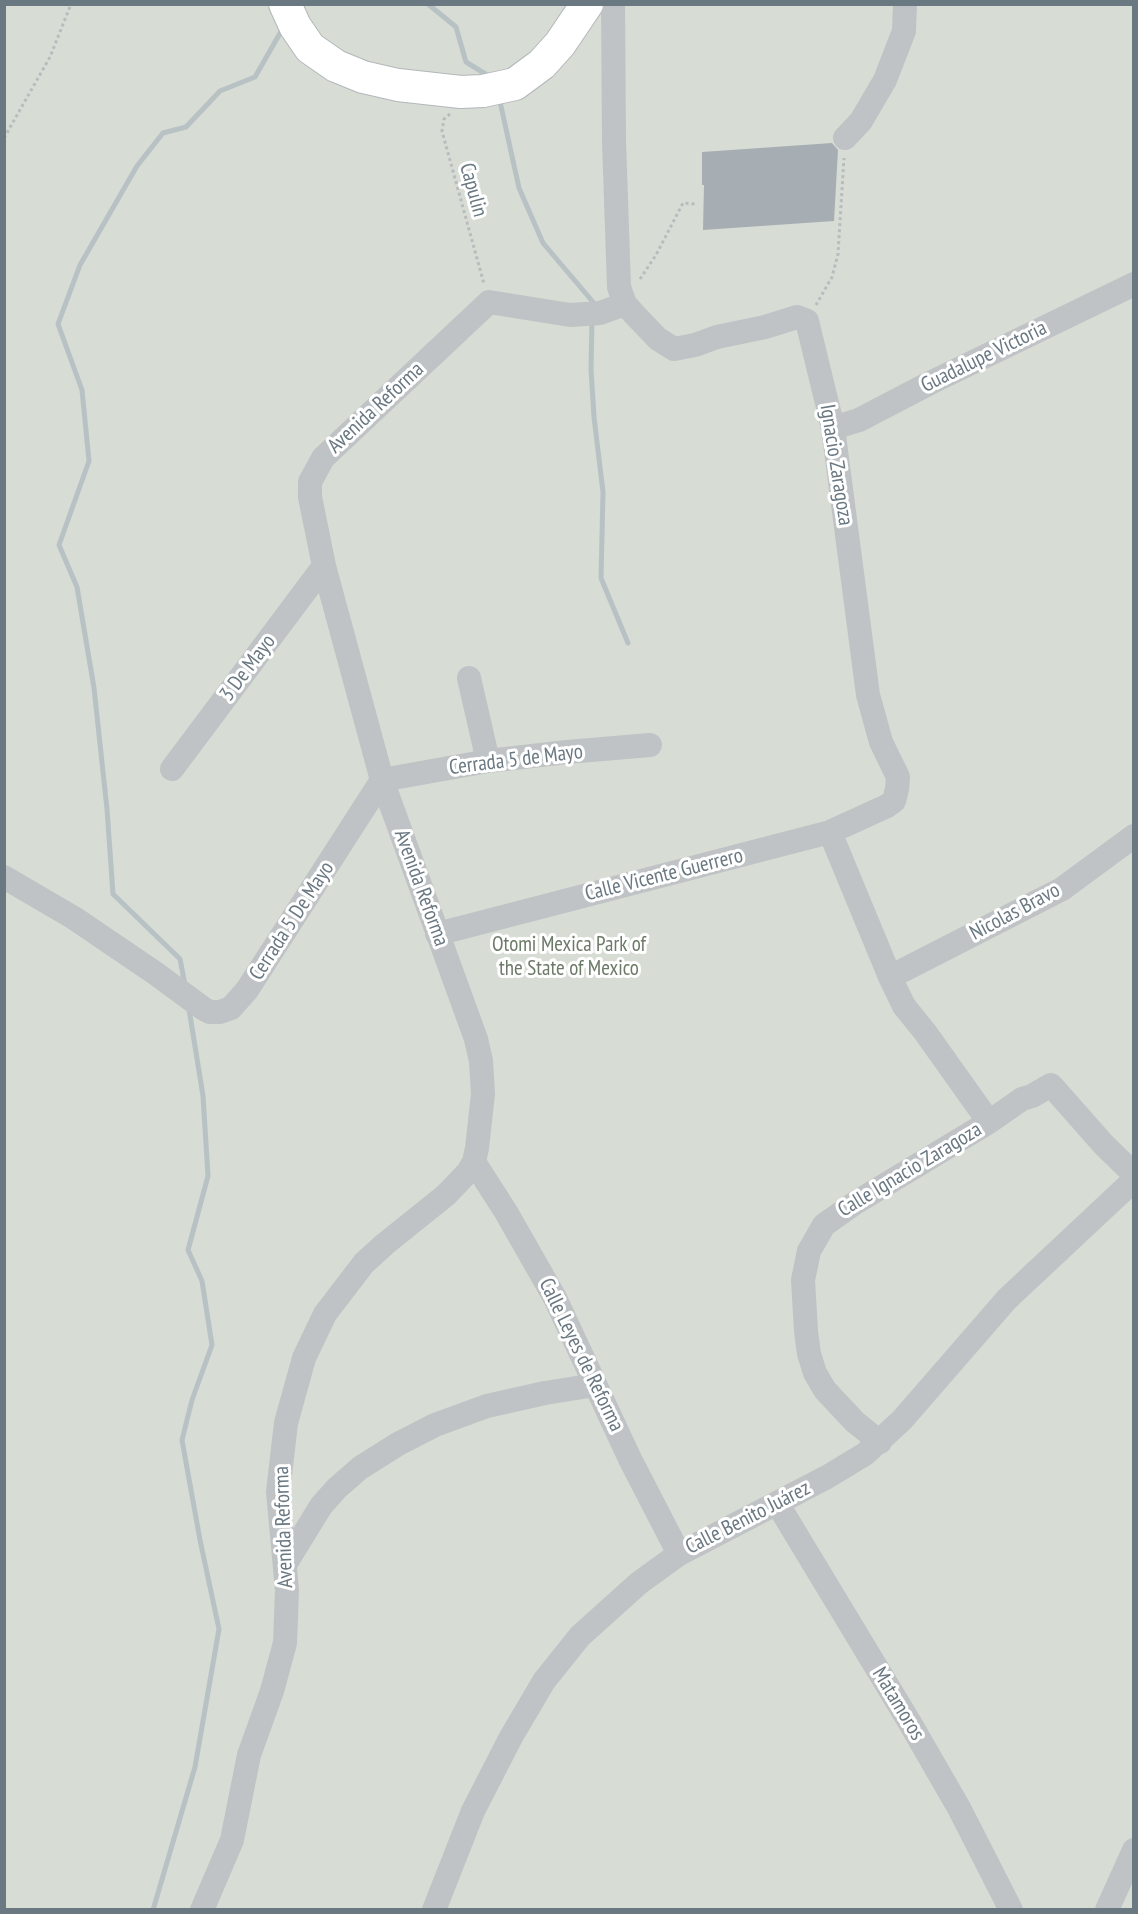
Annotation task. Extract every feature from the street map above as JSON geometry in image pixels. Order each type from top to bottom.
[{"type":"main road","points":[[285,4],[295,26],[310,48],[336,66],[363,77],[398,85],[472,92],[515,84],[542,64],[560,44],[587,4]]},
{"type":"street","points":[[613,4],[614,141],[619,287],[625,304],[658,339],[674,349],[797,317],[807,321]]},
{"type":"street","points":[[845,138],[861,121],[885,81],[903,31],[905,4]]},
{"type":"street","name":"Guadalupe Victoria","points":[[833,428],[859,420],[1134,284]]},
{"type":"street","points":[[489,302],[570,315],[600,313],[625,304]]},
{"type":"street","name":"Avenida Reforma","points":[[202,1910],[232,1840],[249,1755],[280,1667],[285,1642],[286,1563],[279,1515],[281,1458],[292,1397],[303,1358],[325,1314],[364,1263],[446,1195],[468,1172],[474,1162],[483,1094],[481,1061],[476,1038],[382,780],[324,566],[310,497],[310,482],[323,458],[489,302]]},
{"type":"street","name":"Ignacio Zaragoza","points":[[807,321],[833,428],[868,695],[881,742],[898,777],[896,796],[887,806]]},
{"type":"street","name":"3 De Mayo","points":[[172,769],[324,566]]},
{"type":"street","points":[[469,678],[488,761]]},
{"type":"street","name":"Cerrada 5 de Mayo","points":[[382,780],[488,761],[650,746]]},
{"type":"street","name":"Cerrada 5 De Mayo","points":[[4,877],[74,918],[204,1009],[215,1012],[225,1011],[236,1003],[247,990],[382,780]]},
{"type":"street","name":"Calle Vicente Guerrero","points":[[437,934],[830,832],[887,806]]},
{"type":"street","name":"Calle Ignacio Zaragoza","points":[[830,832],[904,1006],[926,1032],[989,1122],[837,1214],[824,1225],[809,1251],[804,1280],[804,1303],[809,1354],[815,1373],[838,1406],[880,1442]]},
{"type":"street","name":"Nicolas Bravo","points":[[890,977],[1062,889],[1134,837]]},
{"type":"street","points":[[989,1122],[1022,1099],[1032,1096],[1051,1084],[1104,1145],[1134,1174]]},
{"type":"street","name":"Calle Leyes de Reforma","points":[[474,1162],[506,1212],[555,1298],[595,1385],[679,1554]]},
{"type":"street","name":"Calle Benito Juárez","points":[[434,1910],[473,1811],[511,1737],[544,1681],[580,1636],[639,1582],[679,1554],[846,1466],[880,1442],[902,1420],[1007,1299],[1134,1180]]},
{"type":"street","points":[[286,1563],[315,1514],[337,1488],[360,1468],[398,1444],[435,1425],[487,1406],[595,1385]]},
{"type":"street","name":"Matamoros","points":[[777,1503],[916,1732],[959,1808],[1011,1910]]},
{"type":"street","points":[[1107,1910],[1134,1850]]},
{"type":"path","points":[[4,138],[50,57],[71,4]]},
{"type":"path","name":"Capulin","points":[[472,92],[444,119],[442,131],[489,302]]},
{"type":"path","points":[[807,321],[832,277],[838,255],[845,138]]},
{"type":"path","points":[[625,304],[656,255],[683,203],[696,204]]},
{"type":"green space","name":"Otomi Mexica Park of the State of Mexico","points":[[5,5],[1133,5],[1133,1909],[5,1910]]},
{"type":"building","points":[[832,143],[838,150],[834,221],[703,230],[702,152]]},
{"type":"waterway","points":[[428,4],[456,27],[466,62],[492,78]]},
{"type":"waterway","points":[[185,985],[180,959],[113,894],[107,809],[94,688],[77,587],[59,545],[89,461],[82,390],[58,324],[80,265],[137,166],[163,133],[186,127],[220,91],[255,77],[283,28]]},
{"type":"waterway","points":[[499,97],[519,188],[543,243],[593,302],[593,308]]},
{"type":"waterway","points":[[592,320],[591,369],[594,417],[603,492],[601,578],[628,643]]},
{"type":"waterway","points":[[153,1910],[195,1767],[219,1629],[182,1440],[192,1400],[212,1345],[202,1281],[188,1250],[208,1176],[203,1096],[189,1009]]}]
